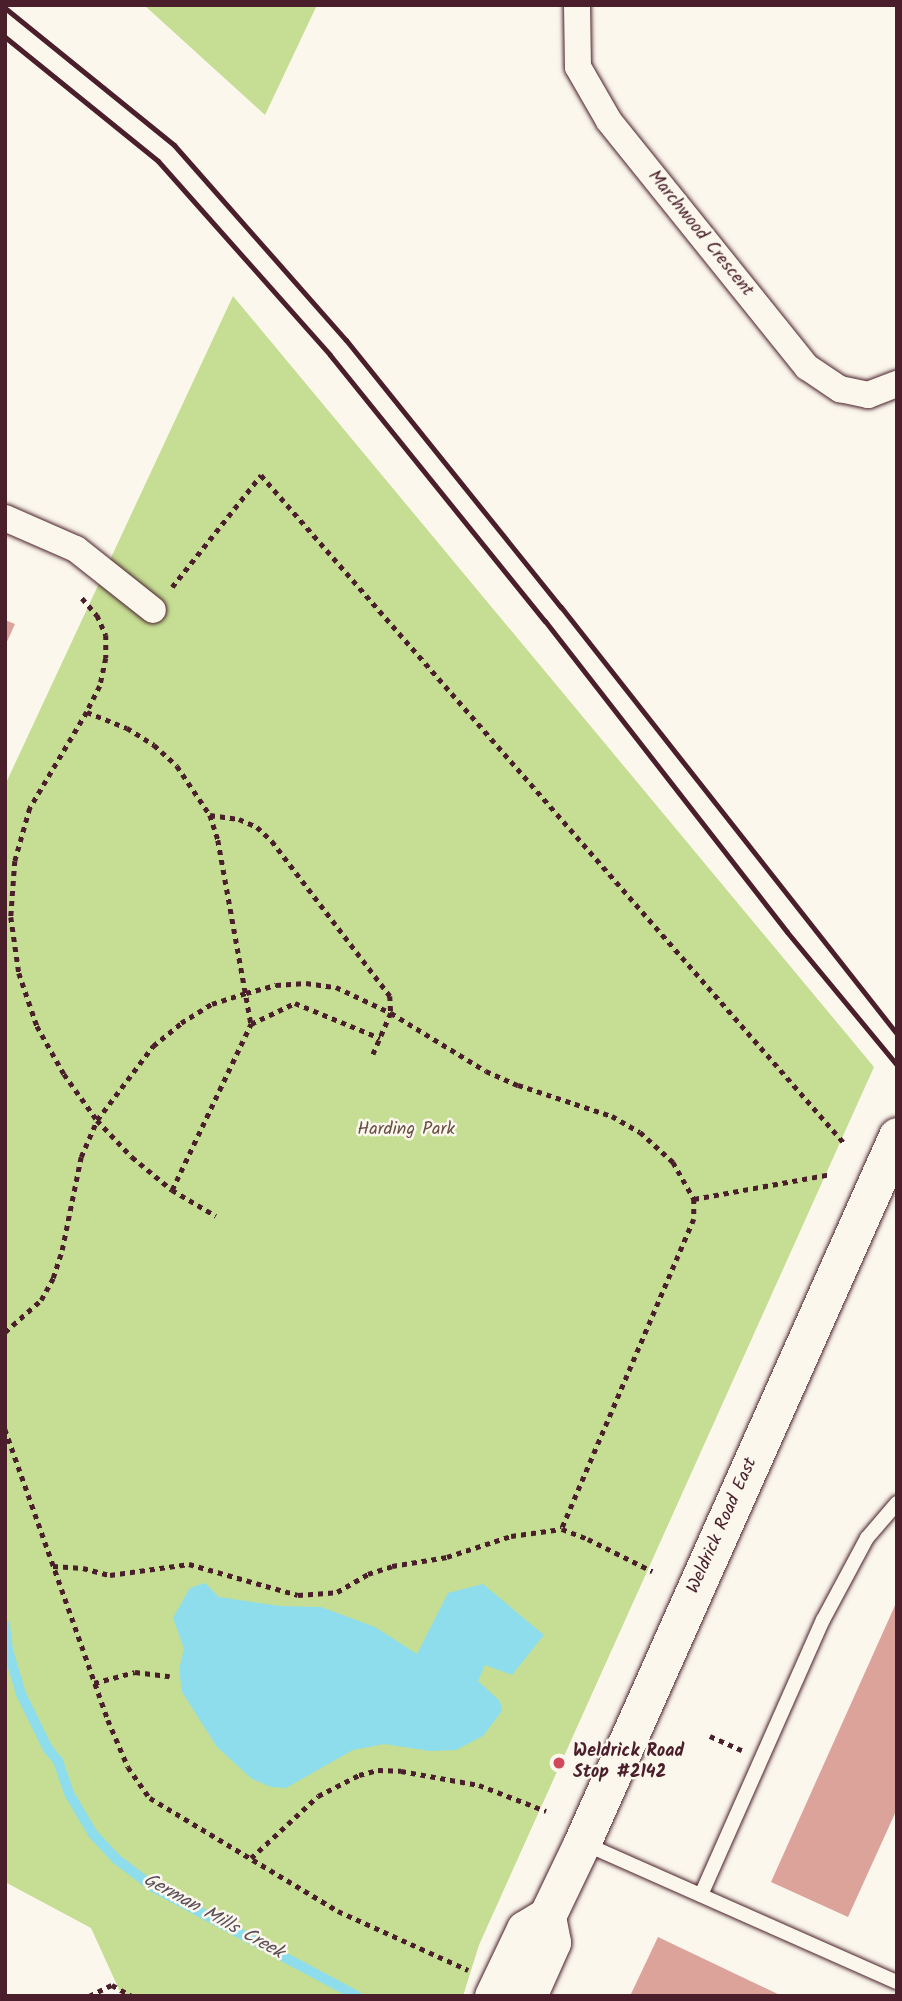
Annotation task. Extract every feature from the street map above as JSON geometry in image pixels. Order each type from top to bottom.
[{"type":"street","name":"Marchwood Crescent","points":[[577,5],[578,67],[609,121],[807,367],[840,389],[868,395],[897,384]]},
{"type":"street","points":[[5,518],[76,550],[153,610]]},
{"type":"street","name":"Weldrick Road East","points":[[486,1985],[525,1929],[547,1916],[897,1136]]},
{"type":"street","name":"Weldrick Road East","points":[[528,1996],[552,1942],[547,1916]]},
{"type":"lane","points":[[701,1895],[823,1620],[867,1538],[897,1503]]},
{"type":"lane","points":[[582,1843],[897,1982]]},
{"type":"path","points":[[153,610],[261,475],[845,1144]]},
{"type":"path","points":[[82,598],[97,615],[106,635],[106,658],[100,686],[87,712],[30,808],[15,861],[11,917],[19,972],[37,1026],[64,1074],[97,1121],[132,1157],[172,1189],[216,1216]]},
{"type":"path","points":[[87,712],[127,728],[154,745],[177,766],[210,815],[218,840],[246,993],[251,1024],[172,1189]]},
{"type":"path","points":[[210,815],[239,819],[257,827],[272,841],[390,996],[391,1013],[372,1056]]},
{"type":"path","points":[[5,1332],[41,1300],[53,1278],[62,1250],[81,1157],[97,1121],[153,1046],[181,1023],[212,1004],[246,993],[276,985],[306,983],[336,987],[391,1013],[486,1071],[529,1089],[602,1112],[640,1132],[673,1162],[694,1199],[694,1219],[562,1530]]},
{"type":"path","points":[[251,1024],[295,1003],[380,1038]]},
{"type":"path","points":[[694,1199],[831,1174]]},
{"type":"path","points":[[5,1429],[94,1683],[128,1767],[150,1798],[338,1911],[486,1985]]},
{"type":"path","points":[[53,1566],[83,1568],[110,1575],[188,1564],[298,1595],[337,1592],[368,1574],[392,1566],[447,1557],[512,1536],[562,1530],[589,1539],[652,1571]]},
{"type":"path","points":[[94,1683],[135,1672],[170,1676]]},
{"type":"path","points":[[710,1736],[762,1759]]},
{"type":"path","points":[[251,1858],[318,1796],[359,1775],[378,1770],[401,1771],[479,1785],[546,1811]]},
{"type":"path","points":[[89,1996],[112,1985],[132,1996]]},
{"type":"green space","points":[[144,5],[317,5],[265,115]]},
{"type":"green space","name":"Harding Park","points":[[233,296],[874,1067],[479,1945],[463,1996],[122,1996],[91,1928],[5,1882],[5,785]]},
{"type":"water","points":[[205,1583],[219,1597],[280,1606],[321,1607],[375,1627],[417,1654],[448,1593],[483,1584],[544,1635],[512,1675],[485,1665],[478,1681],[500,1701],[502,1711],[483,1736],[456,1750],[430,1751],[384,1744],[353,1750],[286,1788],[271,1787],[252,1779],[217,1747],[182,1692],[179,1669],[184,1649],[173,1618],[190,1588]]},
{"type":"building","points":[[5,620],[15,624],[5,646]]},
{"type":"building","points":[[897,1601],[897,1809],[848,1917],[771,1882]]},
{"type":"building","points":[[658,1937],[782,1996],[630,1996]]},
{"type":"waterway","name":"German Mills Creek","points":[[5,1625],[8,1650],[21,1694],[48,1749],[58,1761],[70,1795],[93,1834],[115,1858],[153,1887],[357,1996]]},
{"type":"railway","points":[[5,8],[174,145],[346,340],[561,607],[897,1034]]},
{"type":"railway","points":[[5,37],[158,161],[330,355],[545,621],[787,932],[897,1065]]},
{"type":"place","name":"Weldrick Road Stop #2142","points":[[559,1763]]}]
